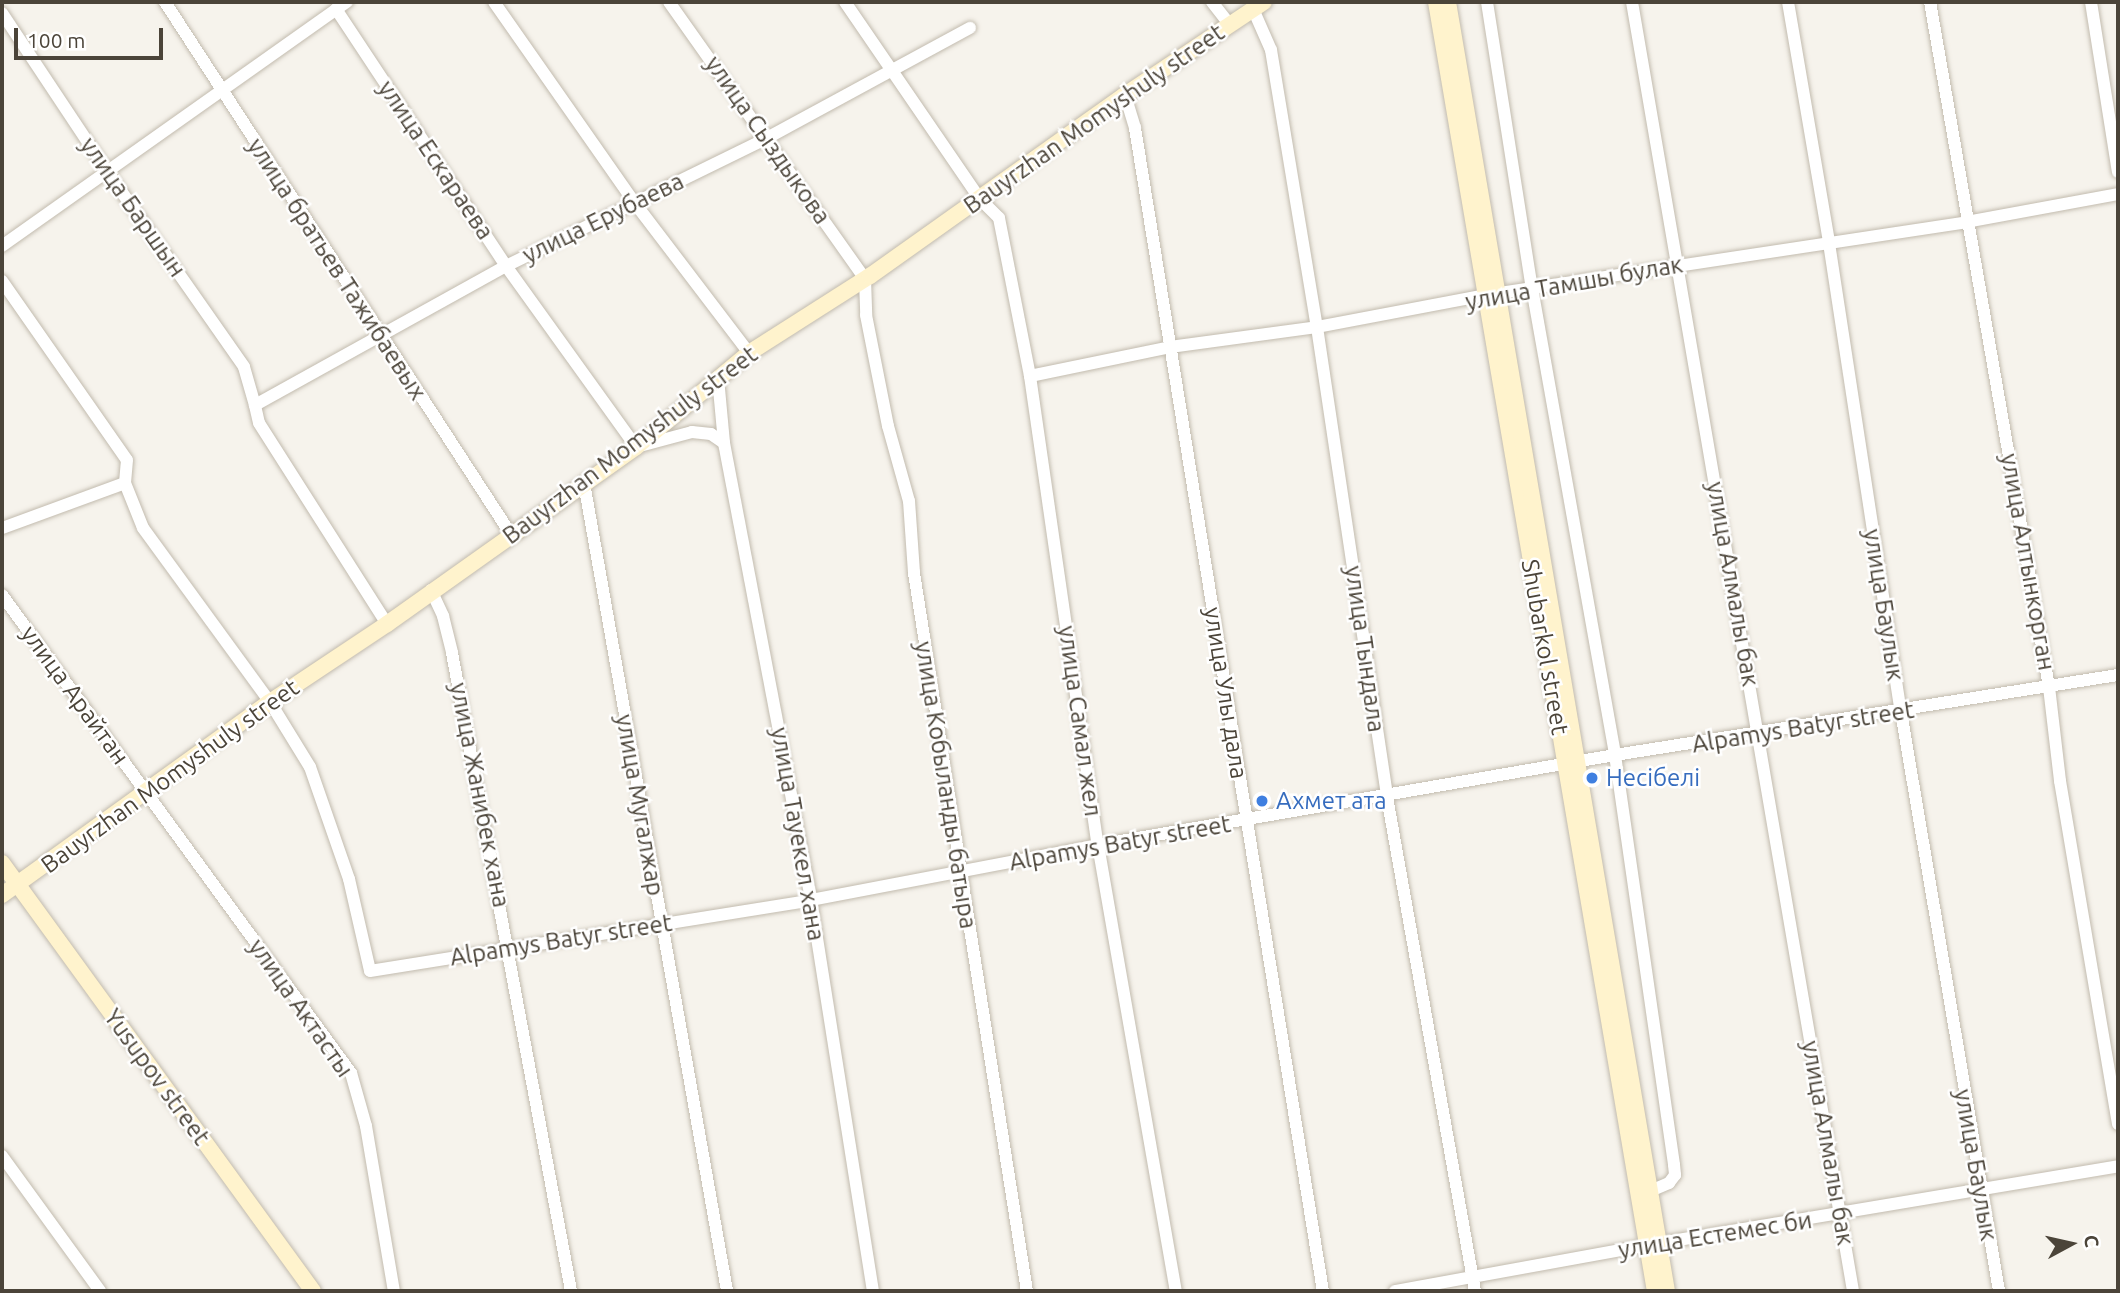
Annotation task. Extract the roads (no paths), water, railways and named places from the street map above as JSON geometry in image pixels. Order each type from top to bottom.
[{"type":"street","name":"улица братьев Тажибаевых","points":[[164,2],[512,536]]},
{"type":"street","points":[[494,2],[634,202],[749,353]]},
{"type":"street","name":"улица Сыздыкова","points":[[669,2],[865,279]]},
{"type":"street","name":"улица Самал жел","points":[[845,2],[980,199],[999,218],[1030,376],[1098,845],[1176,1291]]},
{"type":"street","points":[[1212,2],[1229,24]]},
{"type":"street","name":"Shubarkol street","points":[[1436,2],[1492,294]]},
{"type":"street","name":"Shubarkol street","points":[[1448,2],[1492,294],[1571,763],[1653,1244],[1667,1291]]},
{"type":"street","name":"Shubarkol street","points":[[1487,2],[1532,288],[1615,755],[1675,1175],[1669,1183],[1650,1191]]},
{"type":"street","name":"улица Алмалы бак","points":[[1632,2],[1853,1291]]},
{"type":"street","name":"улица Баулык","points":[[1788,2],[1829,243],[1900,712],[1999,1291]]},
{"type":"street","name":"улица Алтынкорган","points":[[1930,2],[1966,222],[2049,687],[2060,781],[2118,1124]]},
{"type":"street","points":[[2091,2],[2118,172]]},
{"type":"street","name":"Bauyrzhan Momyshuly street","points":[[2,895],[147,795],[270,702],[387,624],[431,590],[636,447],[749,353],[865,279],[1125,95],[1259,5]]},
{"type":"street","name":"улица Тындала","points":[[1259,5],[1271,50],[1317,327],[1387,797],[1475,1291]]},
{"type":"street","points":[[2,246],[341,6]]},
{"type":"street","name":"улица Ескараева","points":[[341,6],[506,266],[636,447]]},
{"type":"street","name":"улица Баршын","points":[[2,13],[107,171],[244,367],[255,405]]},
{"type":"street","name":"улица Ерубаева","points":[[255,405],[506,266],[767,138],[970,28]]},
{"type":"street","name":"улица Улы дала","points":[[1125,95],[1136,128],[1323,1291]]},
{"type":"street","name":"улица Тамшы булак","points":[[1030,376],[1170,347],[1317,327],[1492,294],[1966,222],[2118,194]]},
{"type":"street","name":"улица Кобыланды батыра","points":[[865,279],[866,315],[888,426],[909,502],[914,573],[1027,1291]]},
{"type":"street","points":[[2,281],[127,460],[125,483],[143,528],[270,702]]},
{"type":"street","name":"улица Тауекел хана","points":[[718,378],[724,443],[811,900],[873,1291]]},
{"type":"street","points":[[255,405],[259,423],[387,624]]},
{"type":"street","points":[[636,447],[692,432],[711,435],[724,443]]},
{"type":"street","points":[[2,528],[125,483]]},
{"type":"street","name":"улица Мугалжар","points":[[584,483],[727,1291]]},
{"type":"street","name":"улица Жанибек хана","points":[[431,590],[443,616],[452,653],[509,947],[571,1291]]},
{"type":"street","name":"улица Арайтан","points":[[2,595],[147,795]]},
{"type":"street","name":"Alpamys Batyr street","points":[[270,702],[310,768],[349,880],[370,971],[811,900],[1098,845],[1387,797],[1615,755],[1900,712],[2118,675]]},
{"type":"street","name":"Shubarkol street","points":[[1571,763],[1650,1191],[1656,1291]]},
{"type":"street","name":"улица Актасты","points":[[147,795],[351,1073],[366,1126],[394,1291]]},
{"type":"street","name":"Yusupov street","points":[[2,863],[311,1291]]},
{"type":"street","points":[[2,1156],[100,1291]]},
{"type":"street","name":"улица Естемес би","points":[[1395,1291],[1653,1244],[2118,1166]]},
{"type":"place","name":"Несібелі","points":[[1592,778]]},
{"type":"place","name":"Ахмет ата","points":[[1262,801]]}]
